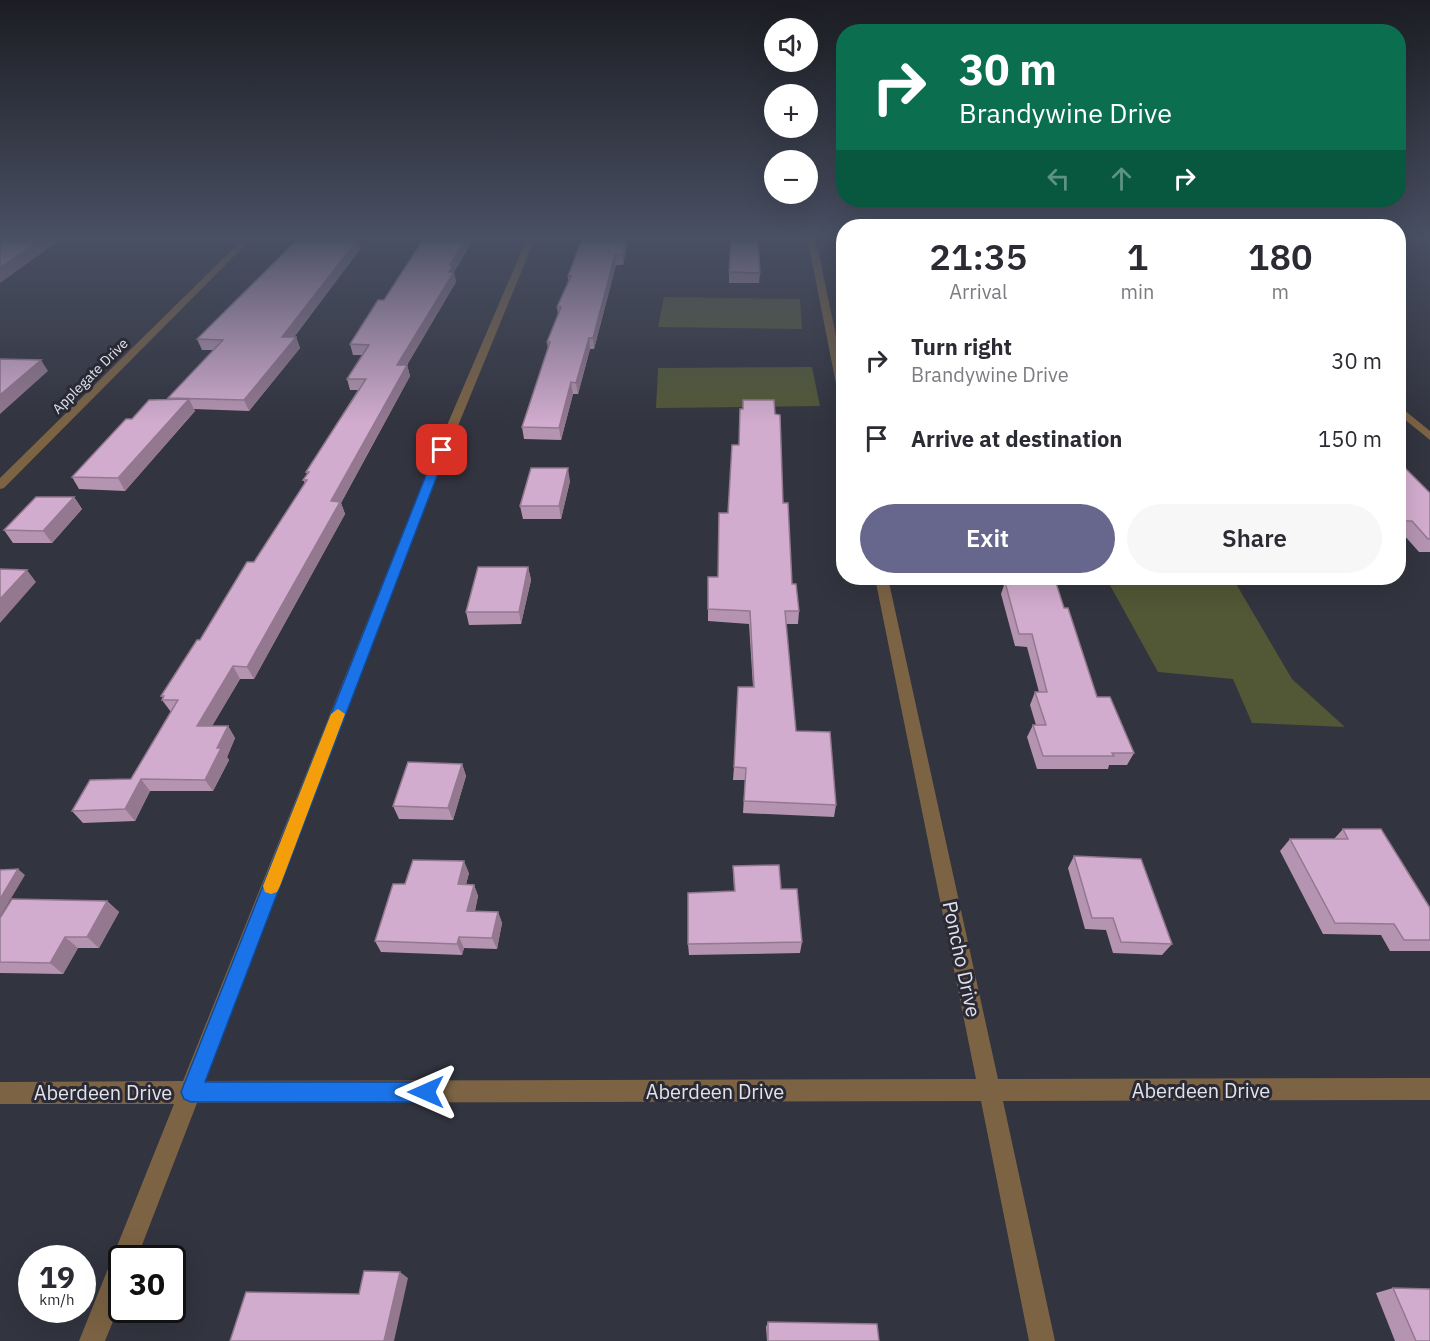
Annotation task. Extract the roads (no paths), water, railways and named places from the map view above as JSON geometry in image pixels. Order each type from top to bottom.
[{"type":"street","name":"Applegate Drive","points":[[0,485],[187,299]]},
{"type":"street","points":[[130,1245],[433,472],[506,299]]},
{"type":"street","points":[[824,299],[836,359]]},
{"type":"street","points":[[1406,415],[1430,437]]},
{"type":"street","name":"Poncho Drive","points":[[883,585],[1042,1341]]},
{"type":"street","name":"Aberdeen Drive","points":[[0,1093],[1430,1089]]},
{"type":"street","points":[[92,1341],[108,1301]]}]
